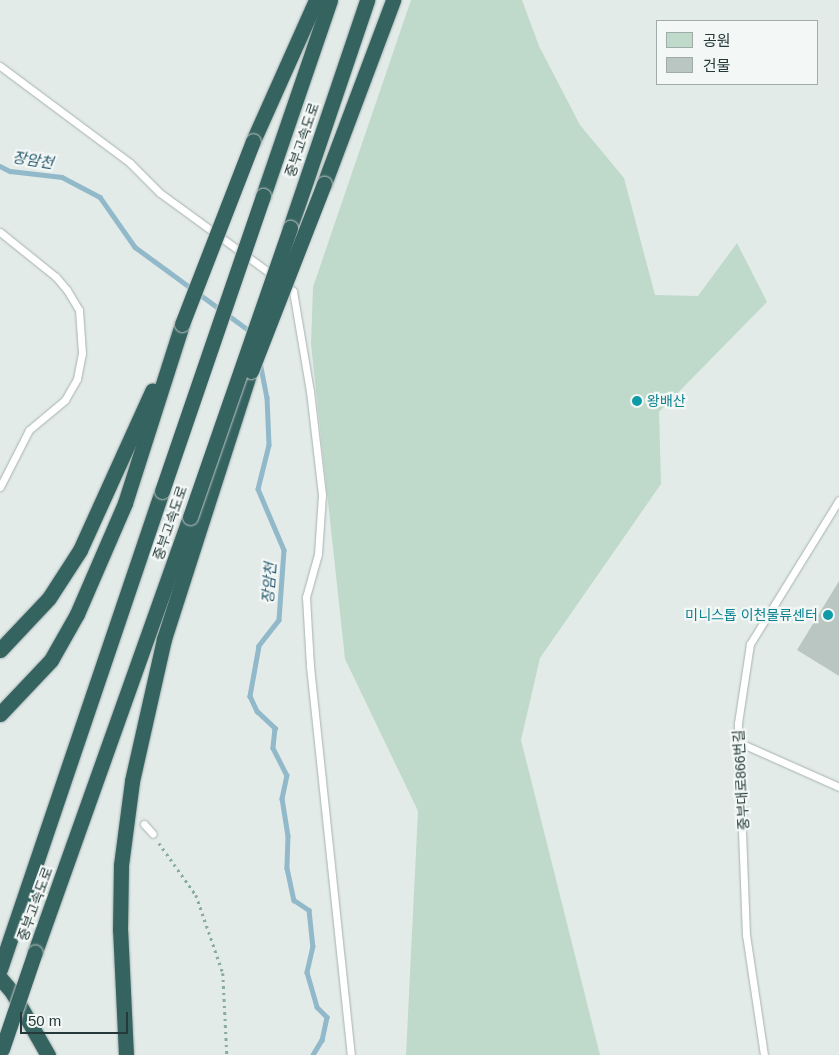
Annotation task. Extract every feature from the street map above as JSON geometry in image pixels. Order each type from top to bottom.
[{"type":"highway","points":[[0,650],[49,598],[80,550],[182,324],[253,141],[316,0]]},
{"type":"highway","name":"중부고속도로","points":[[0,970],[330,0]]},
{"type":"highway","name":"중부고속도로","points":[[1,1052],[190,517],[367,0]]},
{"type":"highway","points":[[126,1055],[121,883],[132,781],[164,639],[249,374],[324,184],[393,0]]},
{"type":"highway","points":[[0,714],[51,660],[77,614],[124,503],[182,324]]},
{"type":"highway","points":[[0,978],[12,992],[48,1055]]},
{"type":"lane","points":[[0,66],[130,163],[160,193],[293,291],[310,390],[322,495],[318,554],[306,598],[310,666],[352,1055]]},
{"type":"lane","points":[[0,232],[56,277],[67,290],[79,310],[82,353],[77,379],[65,400],[29,430],[0,487]]},
{"type":"lane","name":"중부대로866번길","points":[[764,1055],[746,935],[741,756],[738,742],[750,644],[839,500]]},
{"type":"lane","points":[[738,742],[839,787]]},
{"type":"lane","points":[[144,824],[153,834]]},
{"type":"path","points":[[153,834],[196,895],[223,973],[227,1055]]},
{"type":"green space","points":[[411,0],[522,0],[539,46],[580,125],[624,178],[655,295],[698,296],[737,243],[767,302],[659,412],[661,484],[540,658],[521,740],[600,1055],[406,1055],[418,811],[345,659],[311,344],[313,287]]},
{"type":"building","name":"미니스톱 이천물류센터","points":[[839,581],[839,676],[797,650]]},
{"type":"waterway","name":"장암천","points":[[0,166],[10,171],[62,177],[100,197],[135,247],[251,332]]},
{"type":"waterway","name":"장암천","points":[[260,362],[267,397],[269,445],[258,489],[284,550],[279,620],[259,646],[250,696],[257,711],[275,728],[273,748],[287,775],[282,798],[288,836],[287,868],[294,900],[309,910],[313,946],[307,972],[317,1007],[327,1017],[322,1040],[313,1055]]},
{"type":"place","name":"왕배산","points":[[637,401]]},
{"type":"place","name":"미니스톱 이천물류센터","points":[[828,615]]}]
